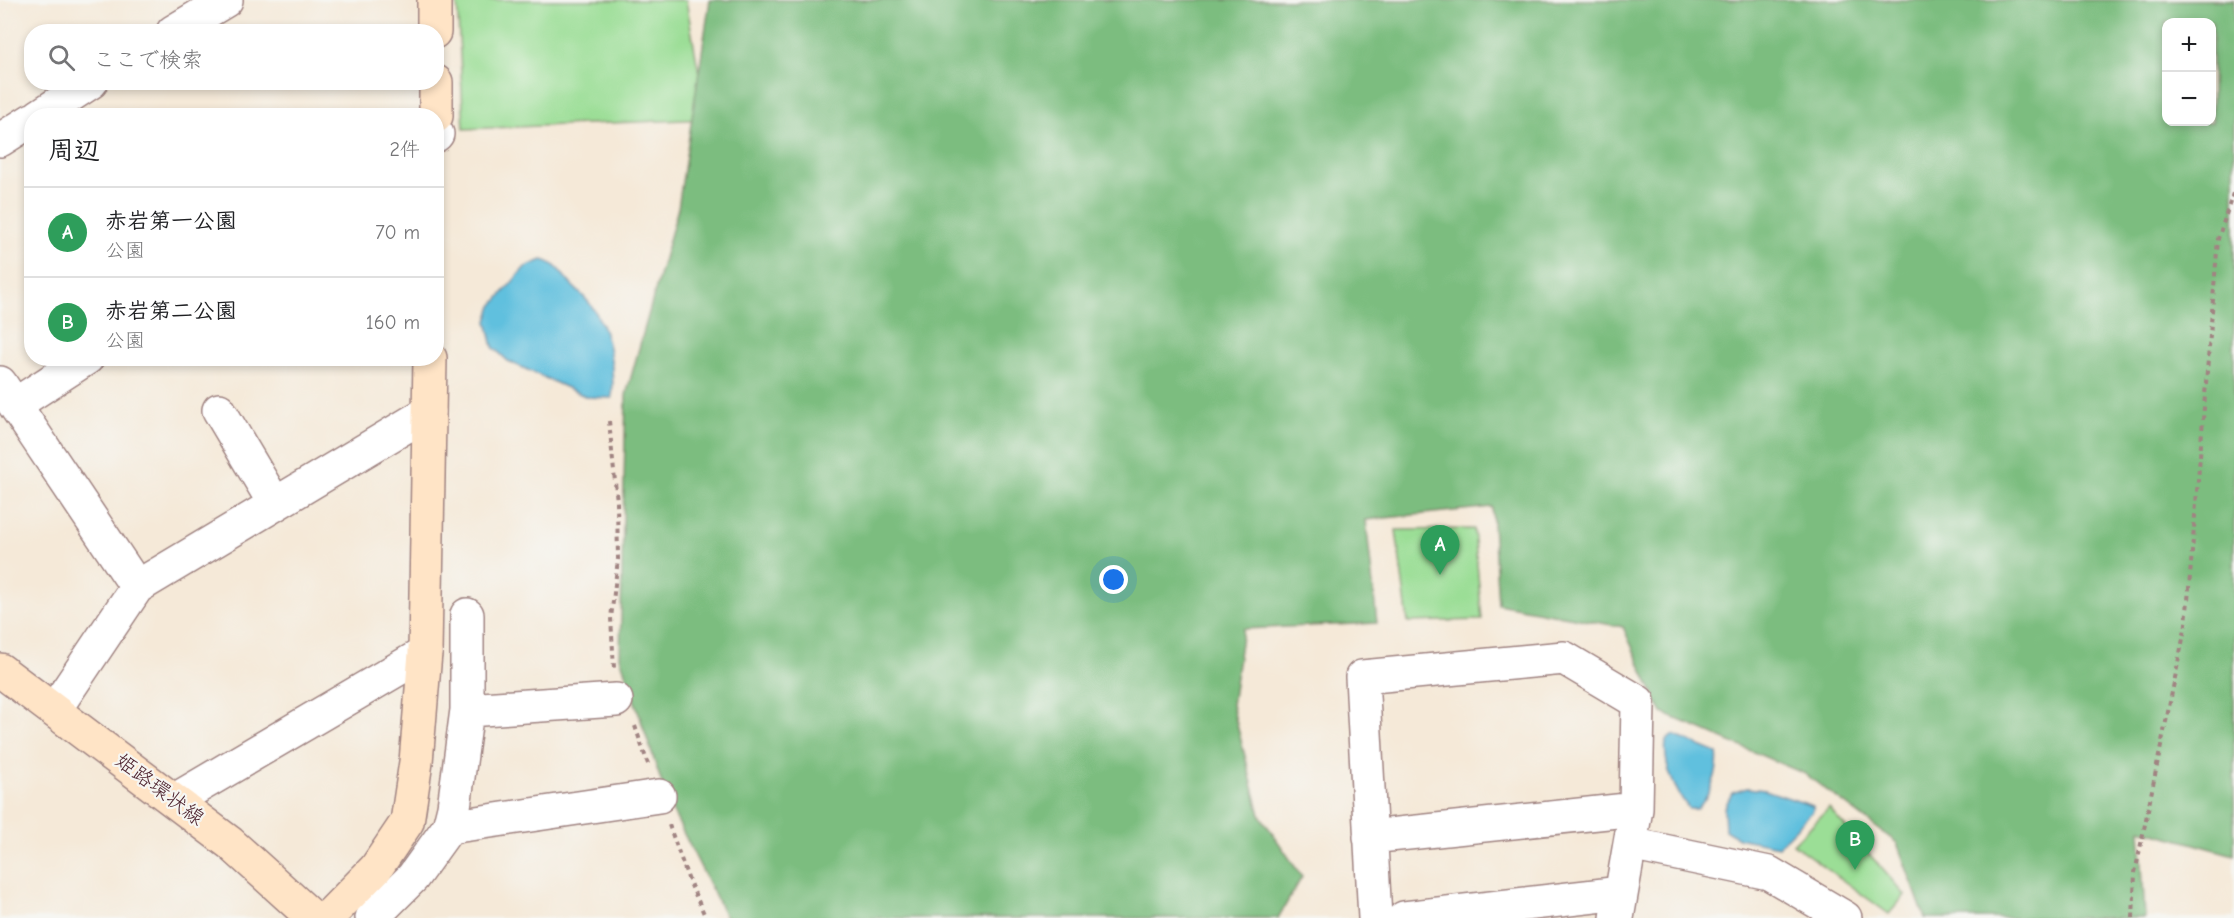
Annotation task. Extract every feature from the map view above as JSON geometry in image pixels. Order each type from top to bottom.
[{"type":"street","points":[[434,0],[434,24]]},
{"type":"street","points":[[183,24],[206,5]]},
{"type":"street","points":[[51,108],[80,90]]},
{"type":"street","points":[[436,90],[436,108]]},
{"type":"street","points":[[1,136],[24,124]]},
{"type":"street","points":[[69,366],[8,394],[137,587]]},
{"type":"street","points":[[327,918],[376,868],[407,822],[416,762],[425,653],[430,366]]},
{"type":"street","points":[[219,410],[275,504]]},
{"type":"street","points":[[56,709],[137,587],[429,412]]},
{"type":"street","points":[[372,918],[413,877],[449,827],[454,807],[467,710],[467,615]]},
{"type":"street","points":[[175,801],[425,653]]},
{"type":"street","points":[[1375,918],[1362,677],[1564,658],[1638,702],[1636,809],[1619,905],[1404,918]]},
{"type":"street","name":"姫路環状線","points":[[0,670],[56,709],[230,843],[313,918]]},
{"type":"street","points":[[467,710],[616,700]]},
{"type":"street","points":[[449,827],[659,796]]},
{"type":"street","points":[[1370,837],[1636,809]]},
{"type":"street","points":[[1630,844],[1769,873],[1845,918]]},
{"type":"path","points":[[2133,918],[2135,873],[2186,624],[2218,239],[2234,190]]},
{"type":"green space","points":[[457,0],[686,0],[707,119],[464,129]]},
{"type":"green space","points":[[710,0],[2234,0],[2234,855],[2140,829],[2145,918],[1925,918],[1897,843],[1805,774],[1662,713],[1623,627],[1498,604],[1492,507],[1366,520],[1377,623],[1243,629],[1232,705],[1260,815],[1302,877],[1278,918],[726,918],[668,802],[620,657],[626,395],[678,208]]},
{"type":"green space","points":[[1474,529],[1482,620],[1408,622],[1396,530]]},
{"type":"green space","points":[[1829,808],[1905,895],[1889,914],[1793,844]]},
{"type":"water","points":[[542,260],[558,269],[597,314],[609,349],[612,398],[587,397],[508,361],[493,347],[487,321],[492,306],[525,267]]},
{"type":"water","points":[[1673,735],[1717,753],[1717,768],[1713,783],[1706,798],[1697,809],[1689,809],[1679,794],[1668,768],[1666,741]]},
{"type":"water","points":[[1747,788],[1765,790],[1813,806],[1813,811],[1778,846],[1738,838],[1725,830],[1724,809],[1732,793]]},
{"type":"place","name":"赤岩第一公園","points":[[1440,575]]},
{"type":"place","name":"赤岩第二公園","points":[[1855,870]]}]
